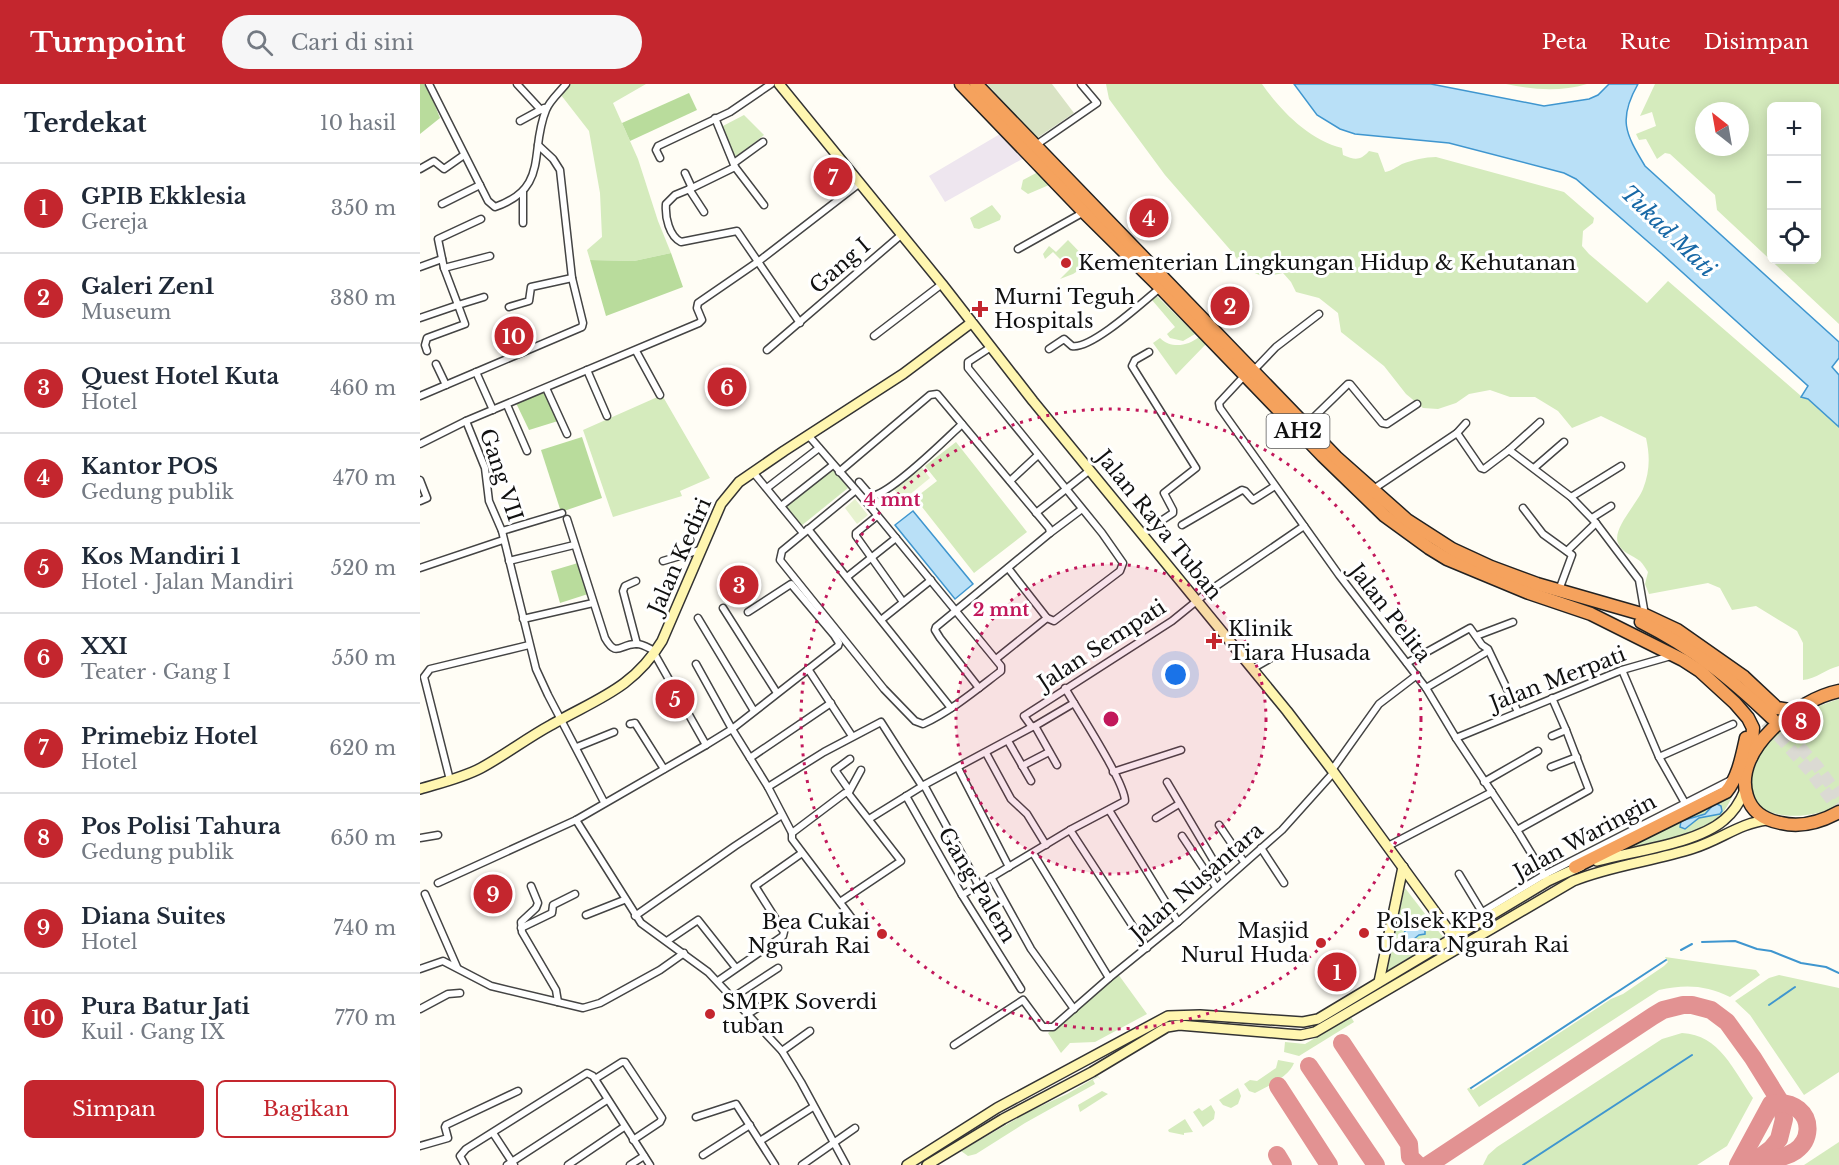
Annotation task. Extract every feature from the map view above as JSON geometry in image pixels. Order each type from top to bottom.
[{"type":"highway","name":"AH2","points":[[961,84],[1057,175],[1250,373],[1369,501],[1400,528],[1429,548],[1479,573],[1619,622],[1669,645],[1703,667],[1769,720],[1708,661],[1672,638],[1599,603],[1491,567],[1452,549],[1407,520],[1372,490],[1306,425],[1250,373],[1161,288],[1084,212],[1057,175],[1036,145],[976,84]]},
{"type":"highway","points":[[1599,603],[1645,615],[1677,630],[1744,677],[1777,708],[1795,711]]},
{"type":"highway","points":[[1591,614],[1700,671],[1743,712],[1753,728],[1745,790],[1754,810],[1767,820],[1790,825],[1825,820],[1839,812]]},
{"type":"highway","points":[[1750,757],[1770,732],[1795,711],[1821,696],[1839,691]]},
{"type":"highway","points":[[1575,867],[1594,853],[1726,792],[1736,775],[1746,735],[1743,712]]},
{"type":"highway","points":[[1825,820],[1839,827]]},
{"type":"main road","name":"Jalan Raya Tuban","points":[[779,84],[1333,771],[1460,946]]},
{"type":"main road","name":"Jalan Kediri","points":[[420,789],[479,769],[561,719],[625,685],[655,652],[682,597],[700,550],[728,494],[753,472],[903,374],[971,323]]},
{"type":"main road","points":[[907,1165],[997,1108],[1161,1018],[1174,1014],[1313,1021],[1546,878],[1575,867],[1682,840],[1715,827],[1733,812],[1745,790]]},
{"type":"main road","points":[[927,1165],[1003,1119],[1173,1026],[1301,1035],[1315,1032],[1580,878],[1693,848],[1750,822],[1767,820]]},
{"type":"main road","points":[[1379,982],[1403,867]]},
{"type":"main road","points":[[1266,1032],[1267,1019]]},
{"type":"main road","points":[[1116,1044],[1122,1054]]},
{"type":"main road","points":[[1060,1075],[1066,1085]]},
{"type":"street","points":[[517,84],[544,108]]},
{"type":"street","points":[[520,121],[544,108],[566,84]]},
{"type":"street","points":[[660,158],[656,150],[658,146],[730,112],[771,84]]},
{"type":"street","points":[[1036,145],[1097,103],[1081,84]]},
{"type":"street","points":[[431,85],[488,201],[495,207],[523,192],[532,180],[544,108]]},
{"type":"street","points":[[715,118],[734,165],[764,205]]},
{"type":"street","points":[[690,189],[734,165],[763,142]]},
{"type":"street","points":[[420,396],[552,339],[579,330],[584,323],[572,278],[560,172],[554,159],[538,145]]},
{"type":"street","points":[[420,169],[433,161],[444,169],[465,155]]},
{"type":"street","points":[[685,173],[690,189],[704,212]]},
{"type":"street","points":[[420,444],[493,410],[699,323],[702,320],[697,308],[698,303],[759,261],[860,183]]},
{"type":"street","points":[[442,204],[480,185]]},
{"type":"street","name":"Gang I","points":[[690,189],[671,197],[666,204],[667,221],[675,238],[681,242],[736,231],[800,323]]},
{"type":"street","points":[[523,192],[524,223]]},
{"type":"street","points":[[1018,249],[1084,212]]},
{"type":"street","points":[[427,351],[425,343],[428,337],[465,324],[444,268],[438,239],[480,219]]},
{"type":"street","name":"Gang I","points":[[767,350],[901,235]]},
{"type":"street","points":[[444,268],[490,256]]},
{"type":"street","points":[[420,267],[442,259]]},
{"type":"street","points":[[509,307],[529,301],[531,287],[572,278]]},
{"type":"street","points":[[874,336],[942,284]]},
{"type":"street","points":[[1049,349],[1064,339],[1072,346],[1080,347],[1118,324],[1161,288]]},
{"type":"street","points":[[420,318],[484,297]]},
{"type":"street","points":[[1250,373],[1276,347],[1319,314]]},
{"type":"street","points":[[991,347],[969,362],[968,368],[1082,509],[1121,560],[1123,567],[1058,620],[1047,618],[1008,568]]},
{"type":"street","points":[[636,351],[660,395]]},
{"type":"street","points":[[1143,533],[1173,513],[1164,493],[1196,468],[1132,366],[1135,360],[1149,352]]},
{"type":"street","points":[[436,364],[446,385]]},
{"type":"street","points":[[587,370],[607,416]]},
{"type":"street","points":[[476,372],[493,410]]},
{"type":"street","name":"Jalan Pelita","points":[[1250,373],[1219,405],[1304,526],[1426,688],[1546,878]]},
{"type":"street","points":[[1306,425],[1348,384],[1382,423],[1387,424],[1417,405]]},
{"type":"street","points":[[546,388],[567,434]]},
{"type":"street","points":[[839,472],[930,395],[937,394],[1049,528],[1050,533]]},
{"type":"street","points":[[507,405],[527,451]]},
{"type":"street","name":"Gang VII","points":[[466,422],[485,468],[489,501],[502,531],[536,669],[604,802]]},
{"type":"street","points":[[1457,433],[1482,469],[1509,450],[1540,422]]},
{"type":"street","points":[[1372,490],[1457,433],[1466,423]]},
{"type":"street","points":[[860,482],[871,496],[880,494],[962,424]]},
{"type":"street","points":[[748,612],[791,584],[884,689],[915,721],[922,724],[951,708],[1001,671],[1001,666],[931,580],[808,435]]},
{"type":"street","points":[[1534,468],[1564,442]]},
{"type":"street","points":[[766,488],[819,448]]},
{"type":"street","points":[[1509,450],[1571,497],[1594,520],[1639,580],[1645,615]]},
{"type":"street","points":[[1010,482],[1038,455]]},
{"type":"street","points":[[781,506],[833,465]]},
{"type":"street","points":[[1571,497],[1622,466]]},
{"type":"street","points":[[1036,513],[1090,470]]},
{"type":"street","points":[[753,472],[781,506],[847,577],[951,708]]},
{"type":"street","points":[[420,480],[427,498],[420,501]]},
{"type":"street","points":[[1182,525],[1242,490],[1245,490],[1254,500],[1275,486]]},
{"type":"street","points":[[438,883],[576,820],[706,746],[732,729],[838,646],[836,633],[780,560],[782,551],[856,490]]},
{"type":"street","points":[[1567,551],[1594,520],[1611,506]]},
{"type":"street","points":[[1523,508],[1543,534],[1567,551],[1572,558],[1559,591]]},
{"type":"street","points":[[979,688],[935,630],[940,622],[1082,509]]},
{"type":"street","points":[[502,531],[562,513]]},
{"type":"street","points":[[877,516],[855,535],[903,602]]},
{"type":"street","points":[[567,519],[604,638],[612,649],[637,644],[655,652],[706,746]]},
{"type":"street","name":"Jalan Sempati","points":[[1034,727],[1024,716],[1172,621],[1197,600],[1304,526]]},
{"type":"street","points":[[847,577],[896,538]]},
{"type":"street","points":[[420,568],[503,540]]},
{"type":"street","points":[[509,561],[574,545]]},
{"type":"street","points":[[663,561],[700,550]]},
{"type":"street","points":[[881,620],[931,580]]},
{"type":"street","points":[[636,581],[625,586],[623,591],[637,644]]},
{"type":"street","points":[[523,619],[593,603]]},
{"type":"street","points":[[723,608],[777,693]]},
{"type":"street","points":[[698,618],[754,711]]},
{"type":"street","points":[[996,660],[1047,618]]},
{"type":"street","points":[[1476,636],[1513,622]]},
{"type":"street","points":[[1407,663],[1470,627],[1482,645],[1488,649],[1518,711]]},
{"type":"street","points":[[450,780],[424,677],[426,673],[430,669],[469,658],[529,645]]},
{"type":"street","points":[[1426,688],[1485,653]]},
{"type":"street","points":[[1252,669],[1278,654]]},
{"type":"street","name":"Jalan Merpati","points":[[1456,738],[1622,670],[1673,655]]},
{"type":"street","points":[[696,664],[768,787],[792,833],[792,838],[854,921]]},
{"type":"street","points":[[808,669],[852,736]]},
{"type":"street","points":[[1622,670],[1659,757],[1684,803]]},
{"type":"street","name":"Jalan Nusantara","points":[[954,1045],[1023,1000],[1045,1028],[1053,1027],[1178,922],[1301,811],[1333,771],[1379,704],[1417,675]]},
{"type":"street","points":[[962,895],[1126,799],[1065,688]]},
{"type":"street","points":[[1517,830],[1589,790],[1552,698]]},
{"type":"street","points":[[750,758],[831,703]]},
{"type":"street","points":[[869,819],[923,786],[1074,703]]},
{"type":"street","points":[[630,724],[635,723],[664,770]]},
{"type":"street","points":[[768,787],[852,736],[882,723],[923,786],[978,884]]},
{"type":"street","points":[[1659,757],[1733,724]]},
{"type":"street","points":[[1034,727],[1057,765]]},
{"type":"street","points":[[1552,736],[1566,730]]},
{"type":"street","points":[[577,747],[614,732]]},
{"type":"street","points":[[1008,741],[1031,781]]},
{"type":"street","points":[[1113,772],[1181,750]]},
{"type":"street","points":[[1484,782],[1538,751]]},
{"type":"street","points":[[1022,766],[1050,752]]},
{"type":"street","points":[[986,753],[1011,798],[1027,814],[1046,845]]},
{"type":"street","points":[[1551,767],[1576,757]]},
{"type":"street","points":[[840,902],[901,861],[835,770],[850,759]]},
{"type":"street","points":[[958,768],[1009,867]]},
{"type":"street","points":[[792,833],[849,791],[861,770]]},
{"type":"street","name":"Jalan Waringin","points":[[1453,934],[1482,912],[1736,775]]},
{"type":"street","points":[[1167,782],[1224,880]]},
{"type":"street","points":[[1388,846],[1492,792]]},
{"type":"street","name":"Gang Palem","points":[[906,796],[962,895],[1021,989]]},
{"type":"street","points":[[1156,818],[1179,804]]},
{"type":"street","points":[[1109,810],[1178,922]]},
{"type":"street","points":[[635,916],[782,816]]},
{"type":"street","points":[[576,820],[624,900],[643,925],[668,941],[718,981],[782,1051],[846,1165]]},
{"type":"street","points":[[1219,825],[1244,862]]},
{"type":"street","points":[[1070,830],[1147,948]]},
{"type":"street","points":[[420,838],[438,835]]},
{"type":"street","points":[[1182,836],[1216,887]]},
{"type":"street","points":[[1262,848],[1284,883]]},
{"type":"street","points":[[718,981],[784,935],[755,886],[802,852]]},
{"type":"street","points":[[1033,853],[1109,978]]},
{"type":"street","points":[[1459,874],[1482,912]]},
{"type":"street","points":[[991,877],[1031,949],[1074,1009]]},
{"type":"street","points":[[531,886],[538,903],[536,908],[521,922],[521,928],[556,990],[558,1002]]},
{"type":"street","points":[[425,894],[457,967]]},
{"type":"street","points":[[521,928],[552,913],[553,905],[575,894]]},
{"type":"street","points":[[586,915],[624,900]]},
{"type":"street","points":[[668,941],[698,920],[736,968]]},
{"type":"street","points":[[420,969],[441,961],[491,986],[583,1008],[594,1006],[660,970],[684,953]]},
{"type":"street","points":[[732,998],[778,968]]},
{"type":"street","points":[[420,1009],[448,994],[460,993]]},
{"type":"street","points":[[748,1014],[772,999]]},
{"type":"street","points":[[782,1051],[810,1031]]},
{"type":"street","points":[[595,1079],[624,1061],[643,1088],[662,1119],[633,1140]]},
{"type":"street","points":[[465,1165],[460,1154],[583,1074],[590,1074],[595,1079],[650,1165]]},
{"type":"street","points":[[420,1146],[448,1138],[446,1125],[518,1091]]},
{"type":"street","points":[[493,1133],[511,1164],[607,1100]]},
{"type":"street","points":[[696,1117],[736,1104],[772,1164]]},
{"type":"street","points":[[760,1141],[813,1107]]},
{"type":"street","points":[[704,1155],[750,1125]]},
{"type":"street","points":[[568,1165],[624,1127]]},
{"type":"street","points":[[802,1165],[855,1128]]},
{"type":"street","points":[[630,1165],[644,1156]]},
{"type":"shaded area","points":[[1000,134],[1024,158],[945,202],[929,176]]},
{"type":"green space","points":[[420,84],[424,84],[440,118],[420,134]]},
{"type":"green space","points":[[570,84],[646,84],[613,103],[638,159],[671,253],[634,261],[590,260],[587,250],[602,237],[600,193],[589,131],[561,95]]},
{"type":"green space","points":[[987,84],[1052,84],[1074,113],[1037,138]]},
{"type":"green space","points":[[1106,84],[1262,84],[1287,114],[1307,131],[1342,148],[1343,155],[1351,158],[1363,157],[1369,151],[1378,153],[1385,172],[1410,161],[1436,157],[1564,192],[1594,218],[1593,223],[1583,231],[1582,246],[1589,254],[1647,303],[1668,281],[1839,427],[1839,666],[1803,680],[1803,643],[1797,631],[1756,606],[1732,610],[1720,588],[1708,583],[1649,594],[1645,584],[1648,572],[1640,561],[1622,549],[1617,537],[1643,489],[1647,476],[1649,464],[1646,438],[1601,416],[1572,428],[1558,411],[1535,397],[1510,397],[1490,390],[1469,394],[1456,403],[1438,409],[1423,408],[1406,394],[1384,366],[1341,332],[1338,313],[1319,298],[1296,292],[1283,273],[1264,277],[1243,268],[1233,253],[1165,175],[1109,99]]},
{"type":"green space","points":[[1506,84],[1587,84],[1547,89]]},
{"type":"green space","points":[[1655,84],[1839,84],[1839,324],[1775,264],[1821,264],[1821,102],[1767,102],[1767,257],[1717,210],[1715,195],[1670,154],[1665,153],[1657,159],[1646,139],[1639,140],[1636,134],[1656,126],[1652,112],[1640,116]]},
{"type":"green space","points":[[689,93],[697,110],[630,141],[622,123]]},
{"type":"green space","points":[[744,115],[764,135],[735,158],[721,127]]},
{"type":"green space","points":[[1038,172],[1049,185],[1028,194],[1021,189],[1023,180]]},
{"type":"green space","points":[[992,205],[1001,216],[1000,220],[979,229],[974,228],[970,218]]},
{"type":"green space","points":[[1068,240],[1090,263],[1060,279],[1070,269],[1053,252],[1045,259],[1043,254],[1049,246],[1056,252]]},
{"type":"green space","points":[[671,253],[683,287],[606,316],[590,260],[634,261]]},
{"type":"green space","points":[[1157,296],[1195,334],[1183,341],[1170,338],[1167,334],[1175,327],[1152,300]]},
{"type":"green space","points":[[1199,337],[1206,344],[1176,375],[1153,343],[1160,338],[1169,344],[1180,345]]},
{"type":"green space","points":[[545,391],[558,421],[529,430],[516,403]]},
{"type":"green space","points":[[662,395],[710,478],[680,491],[682,496],[613,517],[583,430]]},
{"type":"green space","points":[[582,437],[602,498],[561,512],[541,450]]},
{"type":"green space","points":[[956,442],[1027,532],[974,573],[915,498],[937,481],[925,466]]},
{"type":"green space","points":[[920,465],[930,478],[903,500],[892,487]]},
{"type":"green space","points":[[832,467],[848,488],[801,526],[784,505]]},
{"type":"green space","points":[[855,499],[868,515],[857,524],[845,508]]},
{"type":"green space","points":[[578,563],[588,594],[560,603],[551,571]]},
{"type":"green space","points":[[1839,699],[1839,805],[1807,815],[1790,816],[1774,813],[1761,807],[1753,796],[1751,782],[1763,750],[1780,730],[1802,714]]},
{"type":"green space","points":[[1735,791],[1722,813],[1707,826],[1679,837],[1605,854]]},
{"type":"green space","points":[[1405,888],[1443,937],[1387,971],[1386,969]]},
{"type":"green space","points":[[1665,957],[1756,970],[1760,975],[1730,997],[1695,987],[1659,990],[1479,1107],[1467,1089],[1470,1087],[1473,1090],[1611,999],[1623,994],[1664,966],[1668,962]]},
{"type":"green space","points":[[1118,974],[1147,1014],[1095,1042],[1070,1043],[1061,1053],[1048,1033]]},
{"type":"green space","points":[[1779,975],[1839,988],[1839,1072],[1804,1095],[1750,1015],[1735,1001],[1769,978]]},
{"type":"green space","points":[[1351,1017],[1354,1022],[1299,1056],[1284,1052],[1285,1042],[1305,1044]]},
{"type":"green space","points":[[1682,1033],[1695,1035],[1716,1047],[1753,1098],[1727,1146],[1697,1165],[1483,1165],[1488,1155],[1497,1147],[1662,1039]]},
{"type":"green space","points":[[1278,1060],[1294,1063],[1288,1073],[1278,1081],[1255,1093],[1249,1091],[1244,1084],[1250,1080],[1257,1081],[1276,1068]]},
{"type":"green space","points":[[1098,1076],[1101,1080],[1098,1077],[1093,1080],[1095,1084],[1025,1123],[976,1154],[968,1156],[961,1151],[1030,1111],[1067,1094]]},
{"type":"green space","points":[[1238,1088],[1241,1096],[1238,1104],[1231,1108],[1223,1105],[1219,1100]]},
{"type":"green space","points":[[1102,1091],[1108,1094],[1080,1112],[1078,1105]]},
{"type":"green space","points":[[1211,1105],[1215,1112],[1214,1119],[1203,1127],[1193,1112],[1199,1108],[1202,1111]]},
{"type":"green space","points":[[1185,1119],[1193,1132],[1184,1133],[1184,1135],[1169,1132],[1168,1130]]},
{"type":"green space","points":[[1839,1142],[1839,1165],[1804,1165]]},
{"type":"water","name":"Tukad Mati","points":[[1294,84],[1431,84],[1544,106],[1589,99],[1598,95],[1609,84],[1638,84],[1628,107],[1626,126],[1645,166],[1839,342],[1839,358],[1832,367],[1839,375],[1839,427],[1808,399],[1801,397],[1808,386],[1576,179],[1564,173],[1449,143],[1355,134],[1340,129],[1317,115]]},
{"type":"water","points":[[913,511],[973,584],[955,599],[895,525]]},
{"type":"water","points":[[1715,803],[1721,806],[1720,814],[1699,818],[1685,829],[1680,827],[1681,821],[1705,814]]},
{"type":"water","points":[[1415,916],[1425,934],[1419,935],[1409,943],[1402,940],[1408,917]]},
{"type":"waterway","points":[[1702,942],[1735,941],[1757,949],[1771,951],[1801,963],[1826,967],[1839,973]]},
{"type":"waterway","points":[[1681,950],[1692,944]]},
{"type":"waterway","points":[[1471,1088],[1666,960]]},
{"type":"waterway","points":[[1769,1005],[1795,987]]},
{"type":"waterway","points":[[1523,1165],[1692,1055]]},
{"type":"taxiway","points":[[1428,1165],[1653,1016],[1663,1010],[1683,1005],[1711,1010],[1727,1022],[1781,1103],[1784,1119],[1779,1139],[1771,1149],[1750,1165]]},
{"type":"taxiway","points":[[1342,1043],[1409,1144],[1410,1157],[1418,1165]]},
{"type":"taxiway","points":[[1309,1066],[1376,1165]]},
{"type":"taxiway","points":[[1278,1086],[1329,1165]]},
{"type":"taxiway","points":[[1738,1165],[1771,1104],[1787,1104],[1799,1109],[1805,1119],[1807,1130],[1804,1141],[1795,1151],[1781,1157],[1760,1158]]},
{"type":"taxiway","points":[[1277,1155],[1283,1165]]},
{"type":"tunnel","points":[[1766,722],[1810,771],[1839,810]]},
{"type":"tunnel","points":[[1800,747],[1839,796]]},
{"type":"place","name":"Primebiz Hotel","points":[[833,177]]},
{"type":"place","name":"Kantor POS","points":[[1149,218]]},
{"type":"place","name":"Kementerian Lingkungan Hidup & Kehutanan","points":[[1066,263]]},
{"type":"place","name":"Galeri Zen1","points":[[1230,306]]},
{"type":"place","name":"Murni Teguh Hospitals","points":[[980,309]]},
{"type":"place","name":"Pura Batur Jati","points":[[514,336]]},
{"type":"place","name":"XXI","points":[[727,387]]},
{"type":"place","name":"Quest Hotel Kuta","points":[[739,585]]},
{"type":"place","name":"Klinik Tiara Husada","points":[[1214,641]]},
{"type":"place","name":"Kos Mandiri 1","points":[[675,699]]},
{"type":"place","name":"Pos Polisi Tahura","points":[[1801,721]]},
{"type":"place","name":"Diana Suites","points":[[493,894]]},
{"type":"place","name":"Polsek KP3 Udara Ngurah Rai","points":[[1364,933]]},
{"type":"place","name":"Bea Cukai Ngurah Rai","points":[[882,934]]},
{"type":"place","name":"Masjid Nurul Huda","points":[[1321,943]]},
{"type":"place","name":"GPIB Ekklesia","points":[[1337,972]]},
{"type":"place","name":"SMPK Soverdi tuban","points":[[710,1014]]}]
